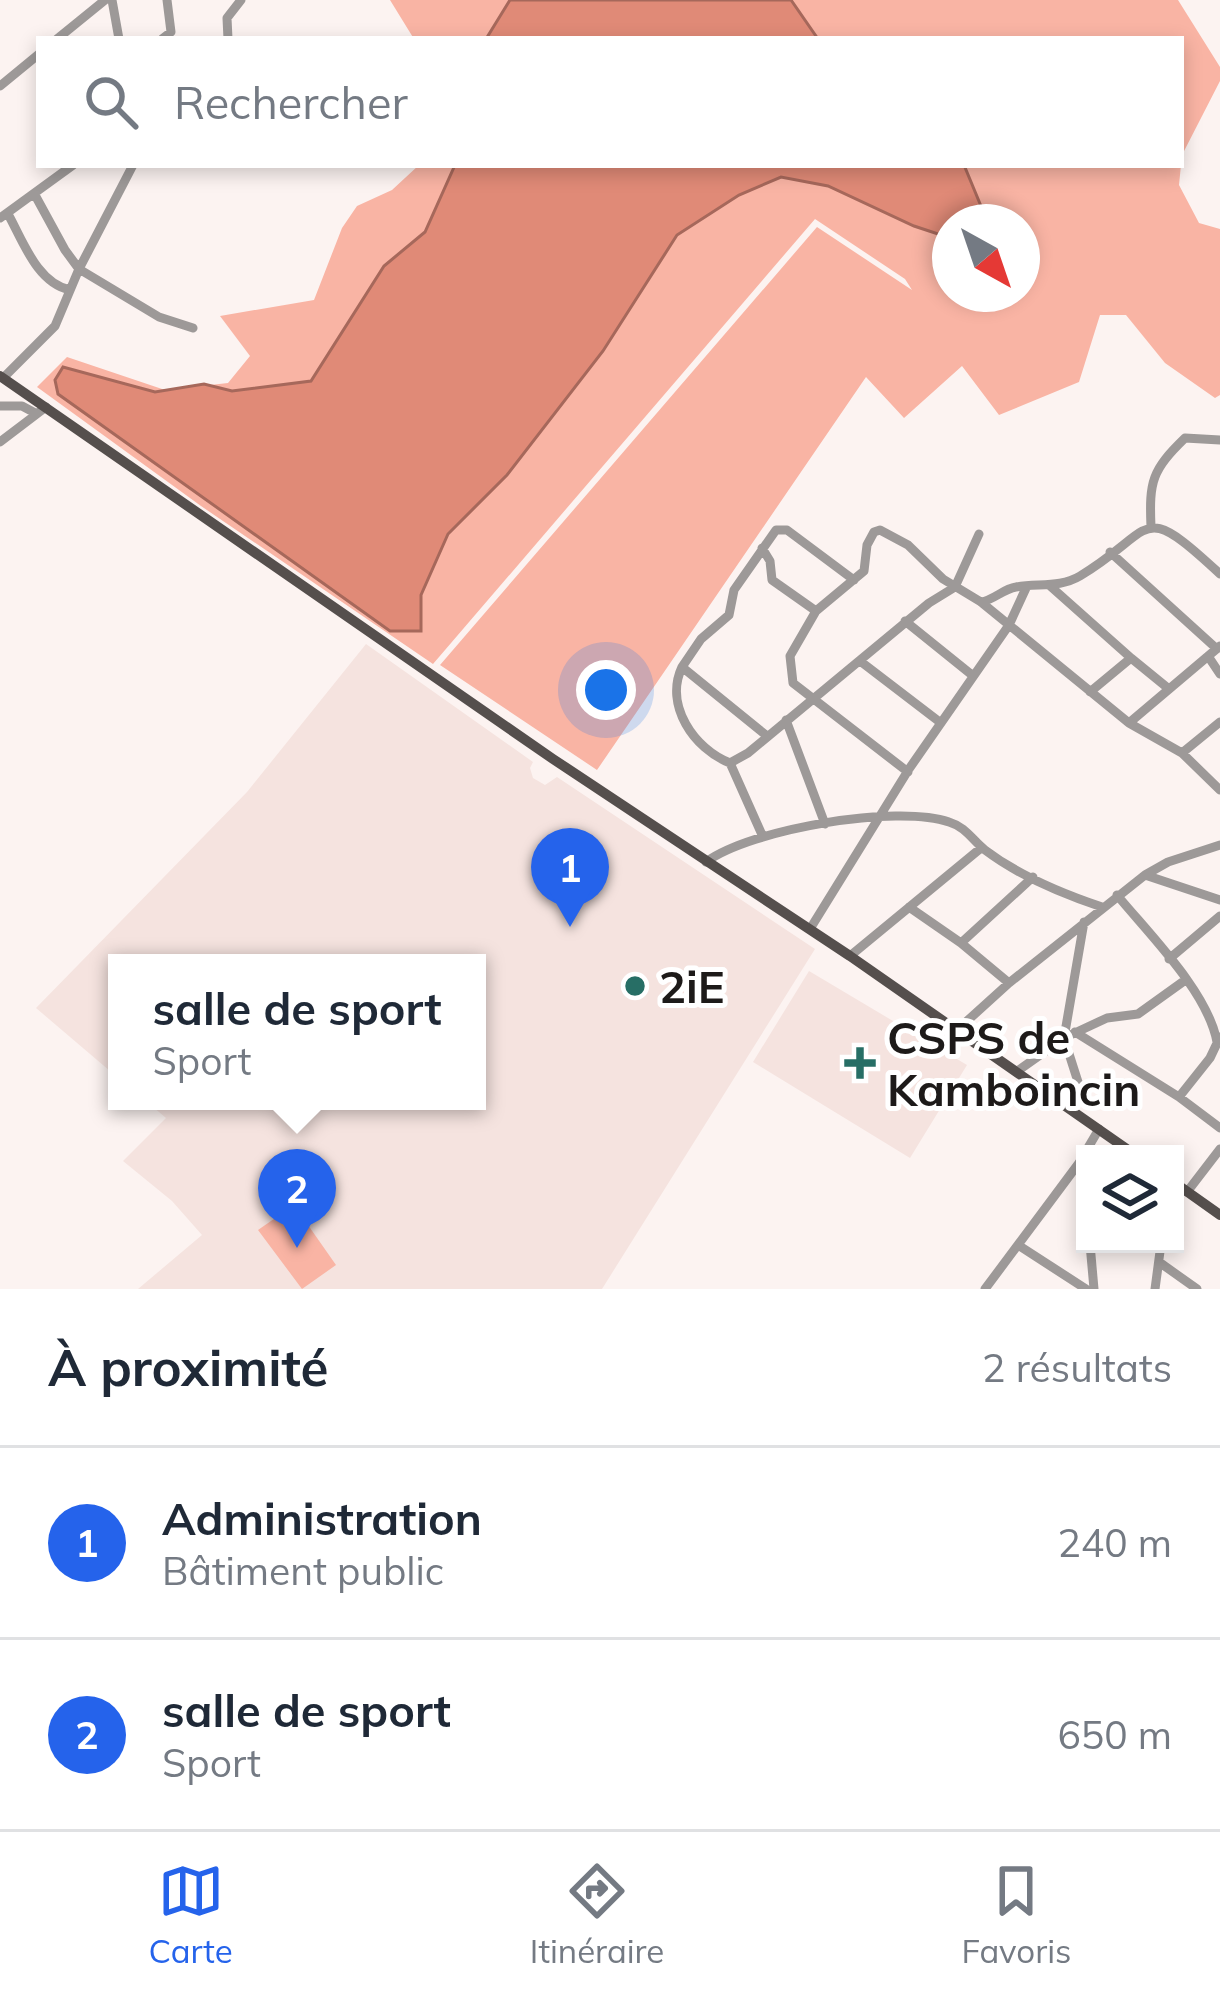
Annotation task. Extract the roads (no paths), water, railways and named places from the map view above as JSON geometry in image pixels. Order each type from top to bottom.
[{"type":"main road","points":[[2,377],[42,411],[850,956],[1116,1145]]},
{"type":"main road","points":[[1184,1190],[1220,1215]]},
{"type":"street","points":[[68,35],[108,0],[118,36]]},
{"type":"street","points":[[166,36],[171,32],[167,0]]},
{"type":"street","points":[[228,36],[227,18],[241,0]]},
{"type":"street","points":[[0,86],[36,56]]},
{"type":"street","points":[[69,168],[4,216],[44,276],[70,290]]},
{"type":"street","points":[[2,377],[55,326],[132,168]]},
{"type":"street","points":[[35,195],[79,269],[159,317],[193,328]]},
{"type":"street","points":[[0,406],[42,411]]},
{"type":"street","points":[[0,442],[42,411]]},
{"type":"street","points":[[1150,527],[1151,485],[1157,467],[1185,438],[1220,440]]},
{"type":"street","points":[[981,602],[1016,587],[1079,577],[1136,532],[1150,527],[1180,538],[1217,566]]},
{"type":"street","points":[[763,837],[730,764],[681,721],[676,681],[701,639],[729,615],[734,590],[776,530],[787,530],[854,580]]},
{"type":"street","points":[[908,772],[793,682],[789,667],[793,648],[816,611],[866,569],[870,537],[880,530],[908,545],[1129,724],[1181,753],[1220,790]]},
{"type":"street","points":[[730,764],[905,621],[955,587],[980,534]]},
{"type":"street","points":[[762,548],[770,561],[772,580],[816,611]]},
{"type":"street","points":[[1110,552],[1215,650],[1220,674]]},
{"type":"street","points":[[1049,585],[1169,689]]},
{"type":"street","points":[[810,929],[972,674],[1010,625],[1026,588]]},
{"type":"street","points":[[905,621],[972,674]]},
{"type":"street","points":[[1129,724],[1215,650]]},
{"type":"street","points":[[1090,692],[1131,658]]},
{"type":"street","points":[[860,661],[941,723]]},
{"type":"street","points":[[682,667],[767,736]]},
{"type":"street","points":[[786,720],[825,824]]},
{"type":"street","points":[[1181,753],[1220,722]]},
{"type":"street","points":[[706,862],[736,844],[763,837],[825,824],[917,814],[950,822],[974,837],[981,848],[1033,878],[1102,907]]},
{"type":"street","points":[[956,1031],[1145,875],[1220,845]]},
{"type":"street","points":[[850,956],[981,848]]},
{"type":"street","points":[[1145,875],[1220,900]]},
{"type":"street","points":[[961,943],[1033,878]]},
{"type":"street","points":[[1117,895],[1210,1016],[1218,1040],[1179,1097]]},
{"type":"street","points":[[909,907],[1009,983]]},
{"type":"street","points":[[1169,959],[1220,916]]},
{"type":"street","points":[[1065,1105],[1079,1080],[1070,1035],[1084,922]]},
{"type":"street","points":[[1016,1072],[1070,1035],[1107,1018],[1138,1014],[1184,981]]},
{"type":"street","points":[[1070,1035],[1179,1097],[1220,1128]]},
{"type":"street","points":[[1096,1135],[1096,1145]]},
{"type":"street","points":[[985,1289],[1096,1135]]},
{"type":"street","points":[[1187,1192],[1220,1148]]},
{"type":"street","points":[[1018,1245],[1090,1289]]},
{"type":"street","points":[[1090,1253],[1090,1289]]},
{"type":"street","points":[[1156,1289],[1160,1253]]},
{"type":"street","points":[[1159,1262],[1196,1289]]},
{"type":"place","name":"Administration","points":[[570,927]]},
{"type":"place","name":"2iE","points":[[635,986]]},
{"type":"place","name":"CSPS de Kamboincin","points":[[860,1063]]},
{"type":"place","name":"salle de sport","points":[[297,1248]]}]
